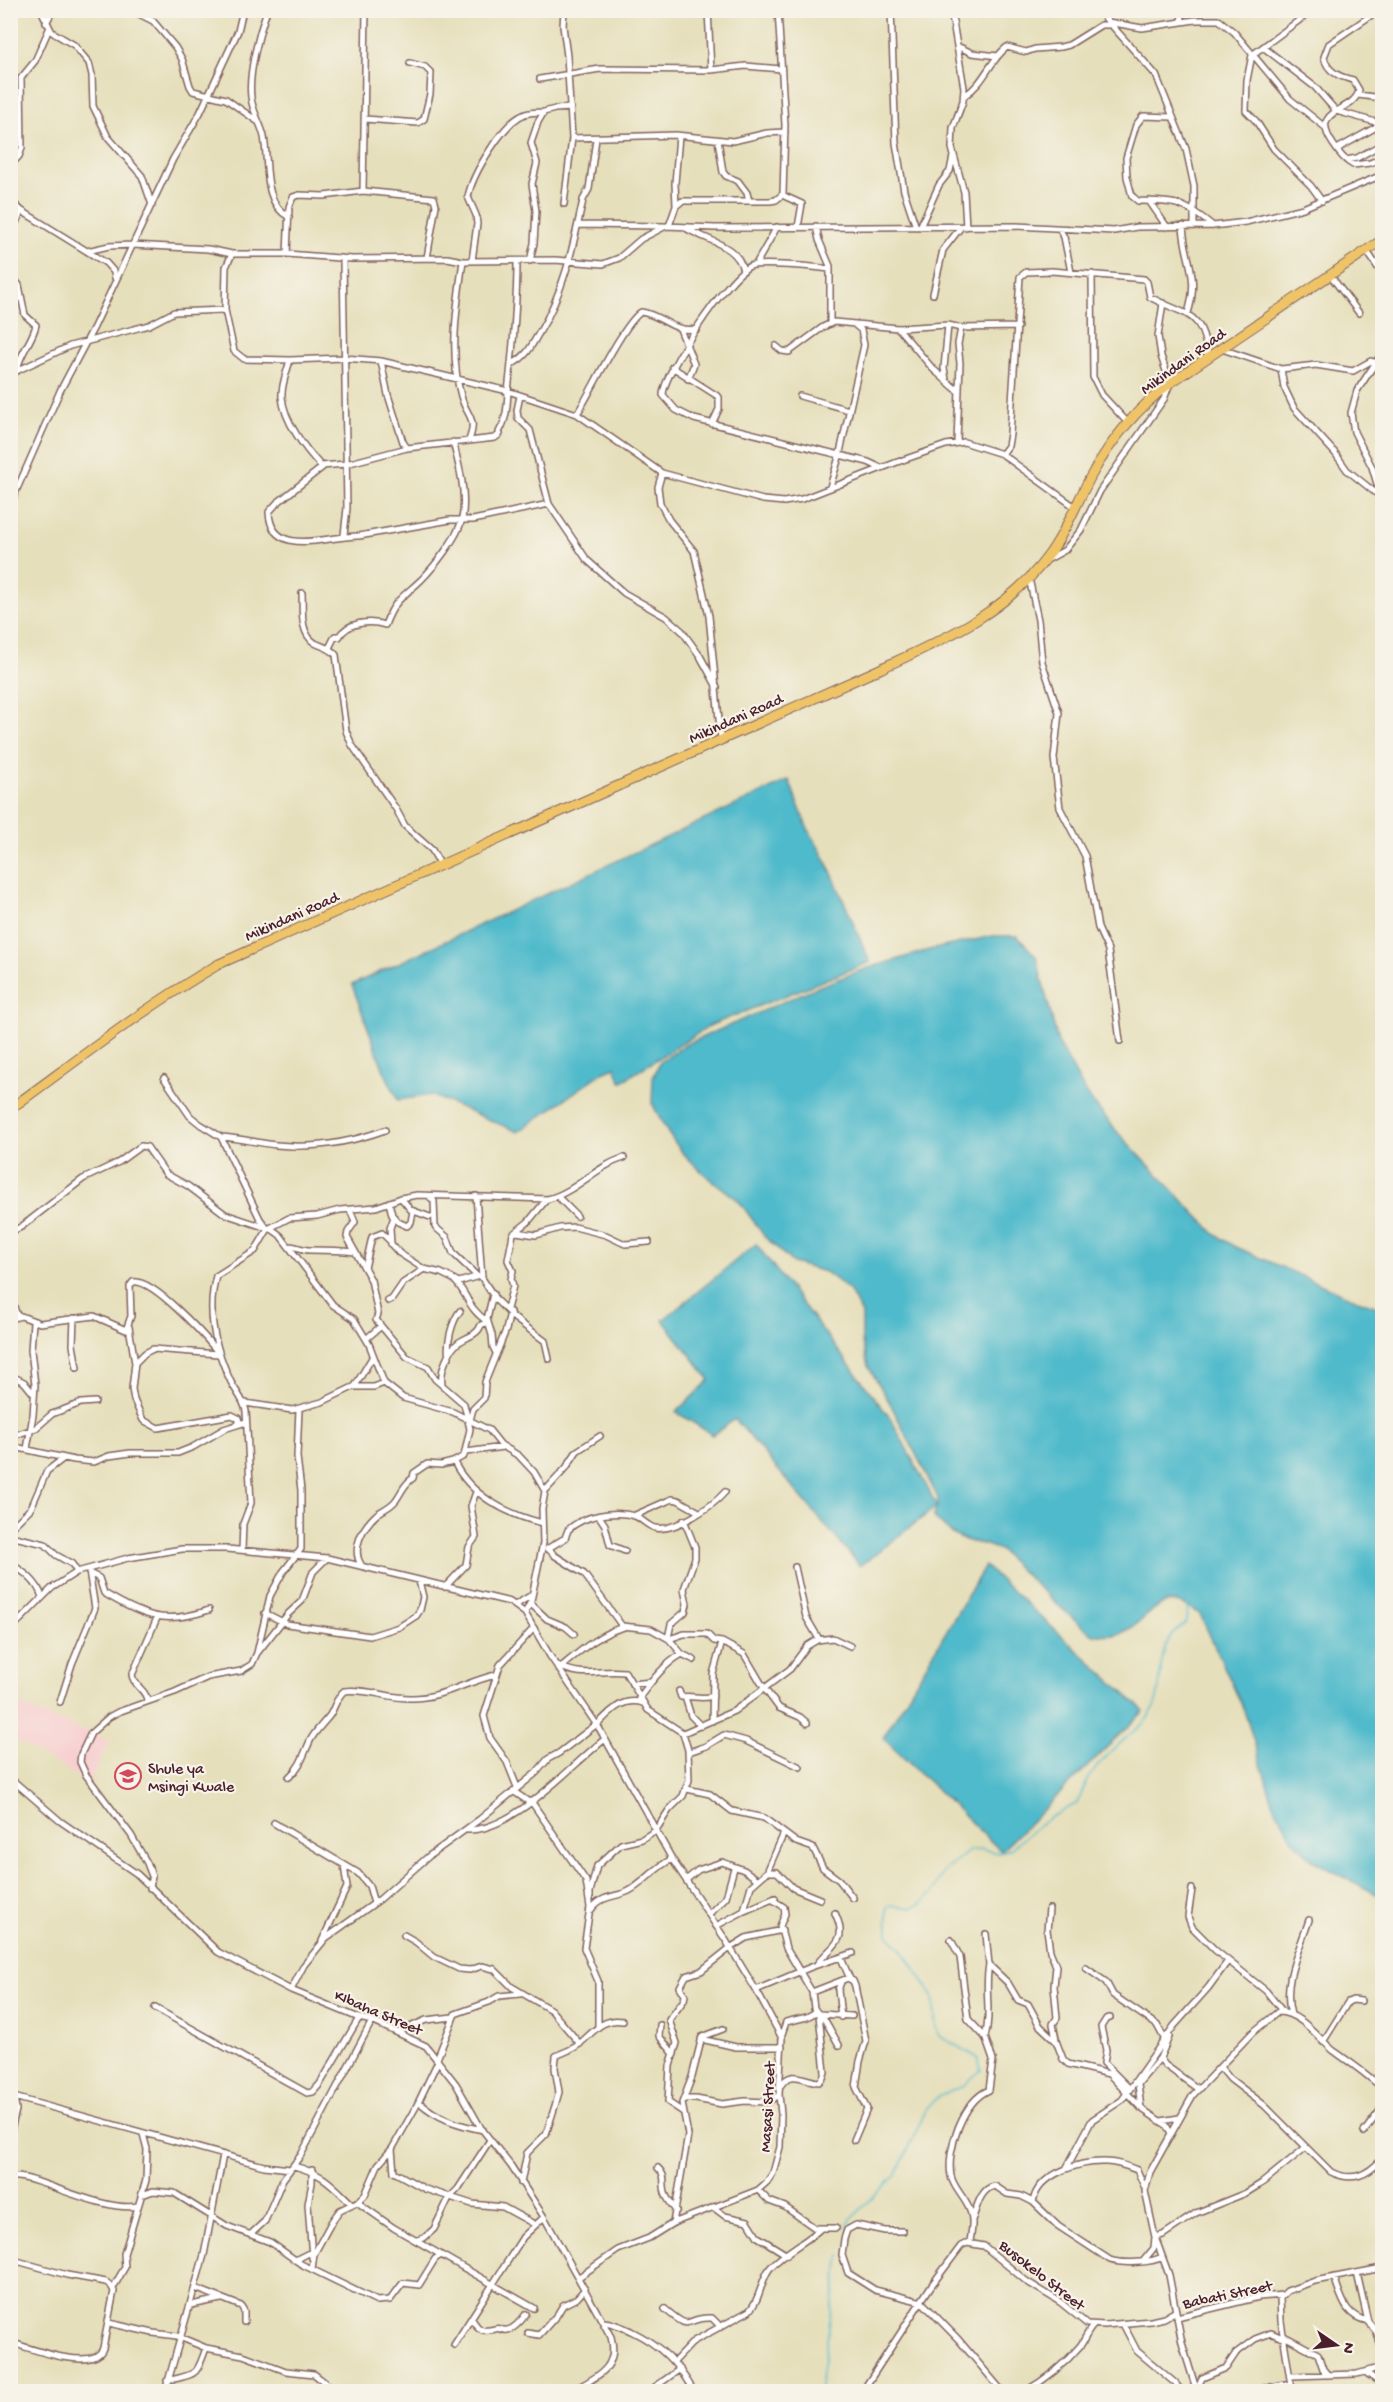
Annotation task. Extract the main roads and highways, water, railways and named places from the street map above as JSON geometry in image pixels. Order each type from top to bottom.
[{"type":"highway","name":"Mikindani Road","points":[[10,1110],[112,1032],[219,964],[936,644],[979,619],[1004,602],[1042,563],[1060,537],[1103,456],[1128,423],[1170,383],[1383,240]]},
{"type":"water","points":[[789,780],[806,825],[828,864],[870,962],[711,1025],[621,1082],[615,1067],[605,1071],[518,1132],[431,1095],[398,1100],[384,1071],[352,985]]},
{"type":"water","points":[[993,936],[1017,936],[1036,956],[1058,1042],[1087,1095],[1119,1134],[1216,1235],[1236,1247],[1382,1309],[1382,1897],[1312,1860],[1292,1839],[1274,1805],[1244,1710],[1200,1614],[1180,1603],[1167,1602],[1158,1606],[1133,1627],[1122,1633],[1094,1634],[1063,1610],[1001,1551],[961,1539],[947,1530],[934,1517],[936,1507],[860,1566],[735,1419],[713,1435],[676,1412],[710,1380],[663,1320],[756,1244],[891,1419],[937,1506],[938,1498],[890,1403],[868,1366],[862,1342],[862,1314],[849,1290],[825,1272],[793,1263],[765,1237],[739,1201],[703,1173],[682,1152],[668,1133],[652,1103],[653,1078],[660,1062],[687,1044],[810,990],[859,971],[929,950]]},
{"type":"water","points":[[985,1566],[1144,1711],[1001,1851],[883,1738]]},
{"type":"waterway","points":[[847,2228],[851,2219],[896,2175],[926,2110],[938,2097],[963,2086],[981,2070],[978,2058],[939,2036],[933,1996],[901,1948],[888,1934],[887,1907],[891,1905],[911,1908],[921,1904],[934,1891],[942,1873],[969,1851],[982,1849],[999,1853],[1010,1849],[1049,1818],[1078,1803],[1086,1783],[1097,1767],[1148,1718],[1155,1705],[1167,1643],[1174,1633],[1186,1623],[1188,1606]]},
{"type":"waterway","points":[[819,2392],[840,2256]]},
{"type":"place","name":"Shule ya Msingi Kwale","points":[[128,1776]]}]
